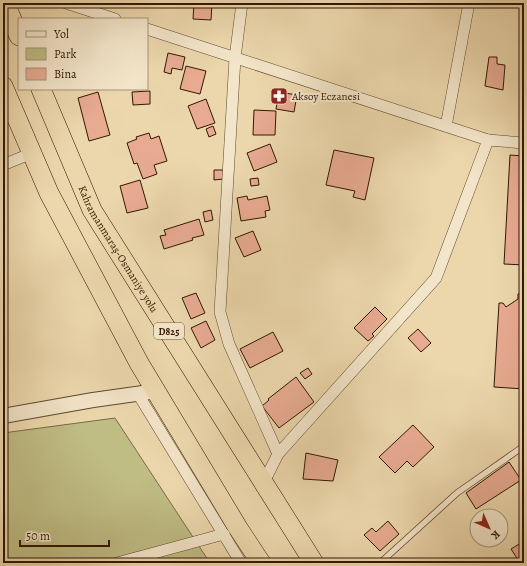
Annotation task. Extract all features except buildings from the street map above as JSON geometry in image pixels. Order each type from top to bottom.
[{"type":"highway","points":[[5,3],[18,34]]},
{"type":"highway","points":[[3,86],[49,193],[136,356],[238,528],[261,563]]},
{"type":"highway","name":"Kahramanmaraş-Osmaniye yolu","points":[[41,90],[92,210],[314,563]]},
{"type":"street","points":[[66,3],[112,18]]},
{"type":"street","points":[[242,3],[235,58],[220,312],[229,344],[278,454]]},
{"type":"street","points":[[446,126],[469,3]]},
{"type":"street","points":[[148,30],[488,140],[524,143]]},
{"type":"street","points":[[264,482],[278,454],[436,278],[488,140]]},
{"type":"street","points":[[3,165],[32,153]]},
{"type":"street","points":[[3,416],[93,400],[157,391]]},
{"type":"street","points":[[138,394],[241,563]]},
{"type":"street","points":[[116,563],[224,534]]},
{"type":"lane","points":[[380,563],[457,494],[524,446]]},
{"type":"green space","points":[[115,418],[210,563],[3,563],[3,433]]},
{"type":"place","name":"Aksoy Eczanesi","points":[[279,96]]}]
